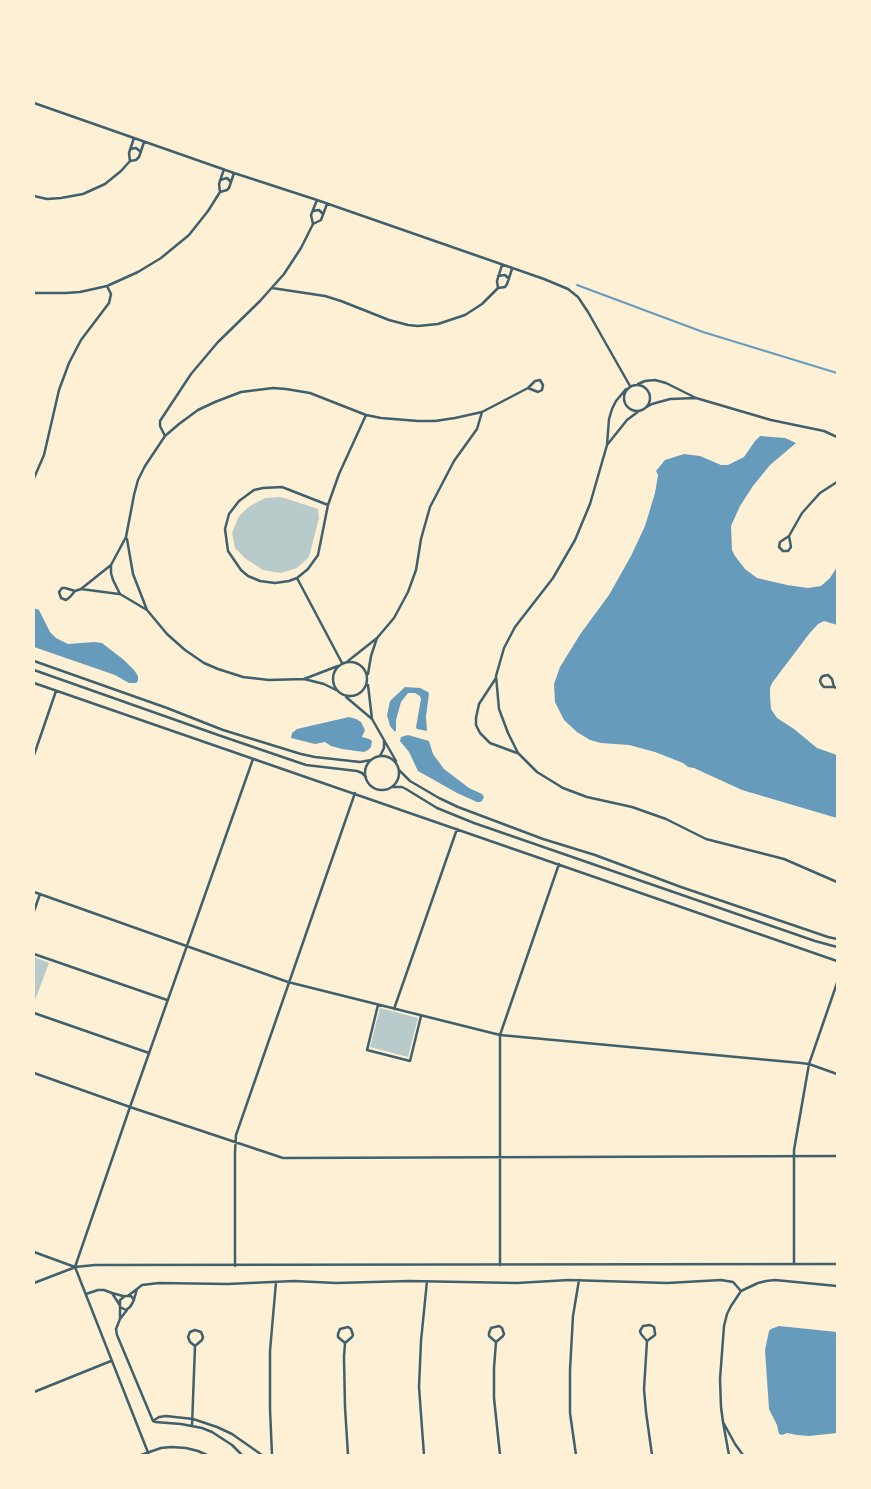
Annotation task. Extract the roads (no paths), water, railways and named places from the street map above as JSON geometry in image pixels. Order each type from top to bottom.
[{"type":"street","points":[[34,103],[234,173],[327,203],[568,289],[578,297],[588,312],[630,386]]},
{"type":"street","points":[[130,161],[128,157],[134,138]]},
{"type":"street","points":[[34,196],[61,198],[83,194],[105,184],[130,161],[136,160],[139,157],[144,141]]},
{"type":"street","points":[[130,149],[136,148],[140,152]]},
{"type":"street","points":[[34,293],[66,293],[108,286],[144,269],[179,244],[208,211],[220,192],[219,184],[224,169]]},
{"type":"street","points":[[220,192],[229,188],[234,173]]},
{"type":"street","points":[[220,180],[227,178],[231,182]]},
{"type":"street","points":[[313,224],[311,215],[317,200]]},
{"type":"street","points":[[165,436],[160,422],[191,374],[218,342],[272,288],[292,262],[313,224],[321,220],[327,203]]},
{"type":"street","points":[[313,211],[319,210],[323,214]]},
{"type":"street","points":[[498,288],[498,276],[502,265]]},
{"type":"street","points":[[272,288],[325,296],[394,321],[418,326],[438,324],[465,316],[482,304],[498,288],[505,287],[512,268]]},
{"type":"street","points":[[498,276],[505,275],[509,279]]},
{"type":"street","points":[[34,478],[44,455],[54,409],[69,363],[81,340],[109,302],[111,294],[108,286]]},
{"type":"street","points":[[75,591],[62,588],[60,592],[61,598],[66,600],[75,591],[81,589],[111,565],[122,547],[126,537],[130,510],[138,480],[165,436],[198,410],[215,402],[241,392],[286,389],[310,393],[366,415],[418,421],[455,418],[482,412],[528,388],[533,382],[540,380],[544,385],[540,392],[535,392],[528,388]]},
{"type":"street","points":[[518,753],[490,743],[480,733],[476,725],[476,711],[496,676],[509,637],[553,578],[575,540],[590,504],[607,445],[609,419],[612,409],[626,389],[645,381],[655,380],[666,383],[696,398],[837,437]]},
{"type":"street","points":[[638,384],[646,388],[650,395],[650,402],[645,408]]},
{"type":"street","points":[[626,389],[623,396],[625,404],[630,409],[639,411]]},
{"type":"street","points":[[607,445],[627,420],[652,404],[670,400],[696,398]]},
{"type":"street","points":[[348,662],[377,638],[394,618],[408,592],[416,570],[421,539],[430,507],[454,461],[477,429],[482,412]]},
{"type":"street","points":[[328,505],[282,488],[272,487],[254,490],[238,501],[229,514],[225,529],[226,544],[231,557],[241,570],[253,578],[267,582],[282,582],[297,578],[308,568],[318,555],[328,505],[344,460],[366,415]]},
{"type":"street","points":[[789,536],[791,546],[788,551],[783,551],[779,547],[780,542],[789,536],[802,513],[820,493],[837,482]]},
{"type":"street","points":[[126,537],[133,574],[147,610],[176,643],[193,656],[229,674],[256,680],[304,679],[324,684],[338,691],[355,703],[372,720],[399,770],[410,781],[439,798],[458,807],[558,844],[595,855],[694,891],[837,939]]},
{"type":"street","points":[[111,565],[111,574],[120,594]]},
{"type":"street","points":[[297,578],[341,664]]},
{"type":"street","points":[[81,589],[120,594],[147,610]]},
{"type":"street","points":[[372,720],[367,676],[377,638]]},
{"type":"street","points":[[34,661],[167,708],[210,726],[315,757],[360,762],[380,756],[390,758],[397,765]]},
{"type":"street","points":[[304,679],[348,662],[355,662],[360,665],[365,670],[367,676]]},
{"type":"street","points":[[338,691],[333,679],[335,670],[341,664]]},
{"type":"street","points":[[34,670],[208,732],[306,764],[356,771],[366,777]]},
{"type":"street","points":[[828,675],[836,688],[824,687],[820,681],[821,678],[828,675]]},
{"type":"street","points":[[496,676],[503,721],[518,753],[537,772],[563,788],[587,797],[632,807],[666,819],[706,839],[784,859],[837,882]]},
{"type":"street","points":[[343,694],[349,696],[359,694],[364,690],[367,681]]},
{"type":"street","points":[[34,683],[837,961]]},
{"type":"street","points":[[34,755],[56,691]]},
{"type":"street","points":[[208,732],[210,726]]},
{"type":"street","points":[[380,756],[384,748],[384,740]]},
{"type":"street","points":[[148,1454],[75,1267],[253,759]]},
{"type":"street","points":[[371,760],[366,768],[366,777],[368,783],[375,789],[384,790],[402,787],[437,808],[474,823],[837,947]]},
{"type":"street","points":[[393,787],[398,779],[399,770]]},
{"type":"street","points":[[235,1266],[235,1143],[288,982],[355,793]]},
{"type":"street","points":[[394,1009],[457,829]]},
{"type":"street","points":[[556,851],[558,844]]},
{"type":"street","points":[[500,1265],[500,1035],[559,864]]},
{"type":"street","points":[[692,898],[694,891]]},
{"type":"street","points":[[34,892],[288,982],[500,1035],[809,1064],[837,1074]]},
{"type":"street","points":[[34,911],[40,894]]},
{"type":"street","points":[[826,944],[828,937]]},
{"type":"street","points":[[34,954],[168,1000]]},
{"type":"street","points":[[794,1264],[794,1156],[809,1064],[837,983]]},
{"type":"street","points":[[378,1005],[367,1050],[410,1061],[421,1016]]},
{"type":"street","points":[[34,1013],[149,1054]]},
{"type":"street","points":[[34,1072],[235,1143],[291,1159],[837,1156]]},
{"type":"street","points":[[34,1252],[75,1267]]},
{"type":"street","points":[[34,1284],[75,1267],[95,1265],[837,1264]]},
{"type":"street","points":[[576,1455],[570,1413],[570,1370],[573,1316],[580,1280]]},
{"type":"street","points":[[120,1319],[120,1300],[142,1285],[148,1284],[427,1281],[517,1283],[580,1280],[667,1283],[721,1280],[733,1282],[741,1290]]},
{"type":"street","points":[[729,1455],[721,1407],[720,1361],[724,1326],[730,1306],[741,1290],[758,1282],[776,1280],[837,1286]]},
{"type":"street","points":[[424,1455],[419,1387],[427,1281]]},
{"type":"street","points":[[272,1455],[270,1352],[272,1310],[276,1282]]},
{"type":"street","points":[[137,1289],[134,1300],[120,1319],[116,1330],[153,1421]]},
{"type":"street","points":[[86,1294],[104,1290],[125,1296]]},
{"type":"street","points":[[112,1293],[120,1306],[126,1310],[128,1309]]},
{"type":"street","points":[[129,1295],[134,1300]]},
{"type":"street","points":[[647,1341],[655,1333],[654,1327],[647,1325],[643,1326],[640,1331],[647,1341],[644,1389],[652,1455]]},
{"type":"street","points":[[496,1342],[489,1336],[489,1333],[491,1328],[498,1326],[502,1328],[504,1334],[496,1342],[494,1398],[500,1455]]},
{"type":"street","points":[[345,1343],[353,1335],[348,1327],[340,1329],[338,1334],[345,1343],[344,1407],[348,1455]]},
{"type":"street","points":[[192,1426],[195,1346],[203,1337],[201,1332],[195,1330],[190,1332],[188,1337],[195,1346]]},
{"type":"street","points":[[34,1392],[111,1361]]},
{"type":"street","points":[[153,1421],[159,1417],[166,1416],[193,1419],[218,1427],[232,1434],[262,1455]]},
{"type":"street","points":[[153,1421],[192,1426],[212,1432],[224,1438],[242,1455]]},
{"type":"street","points":[[723,1422],[734,1444],[743,1455]]},
{"type":"street","points":[[141,1455],[161,1448],[186,1448],[207,1455]]},
{"type":"water","points":[[760,436],[785,438],[796,443],[770,465],[740,506],[731,526],[732,550],[745,569],[757,578],[787,585],[808,588],[821,586],[830,578],[837,567],[837,625],[824,621],[818,624],[772,683],[770,695],[771,709],[777,718],[817,748],[837,755],[837,818],[742,790],[655,752],[629,745],[601,743],[590,740],[577,732],[564,720],[555,702],[554,684],[560,667],[581,633],[609,595],[645,526],[655,493],[658,475],[656,471],[665,460],[684,454],[700,456],[721,465],[728,465],[744,457]]},
{"type":"water","points":[[34,608],[39,610],[50,632],[56,638],[68,644],[102,643],[134,670],[138,676],[138,681],[136,683],[129,683],[115,675],[34,647]]},
{"type":"water","points":[[405,687],[420,688],[429,694],[426,716],[427,731],[417,729],[416,727],[421,699],[415,693],[408,693],[401,702],[395,732],[390,726],[387,715],[390,701]]},
{"type":"water","points":[[349,717],[361,722],[365,730],[362,737],[372,741],[371,747],[364,752],[342,749],[325,742],[315,744],[291,738],[292,733],[297,729]]},
{"type":"water","points":[[408,735],[429,741],[433,754],[444,769],[469,788],[482,794],[484,797],[482,801],[477,802],[457,793],[418,771],[409,752],[400,741],[401,737]]},
{"type":"water","points":[[779,1326],[837,1332],[837,1433],[809,1436],[787,1433],[779,1434],[769,1409],[765,1350],[769,1331]]},
{"type":"waterway","points":[[577,285],[703,332],[837,373]]}]
